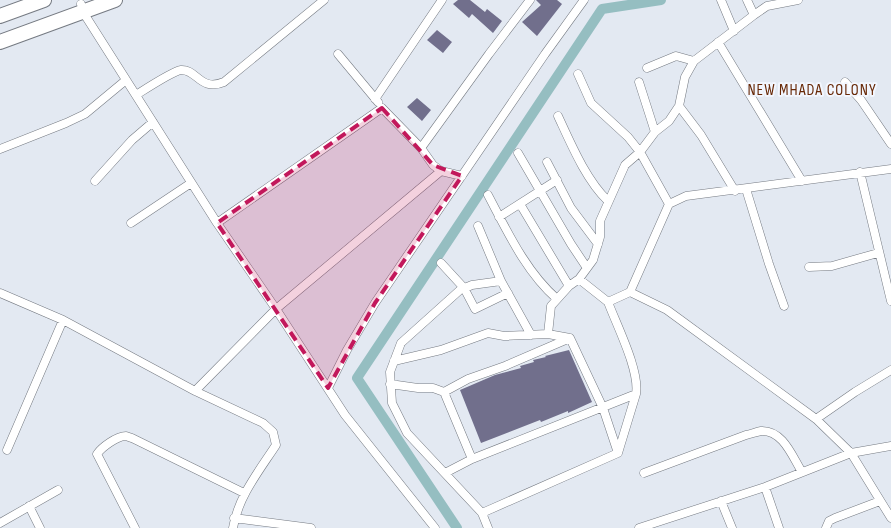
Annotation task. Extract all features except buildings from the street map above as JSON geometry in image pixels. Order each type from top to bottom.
[{"type":"highway","points":[[0,16],[44,0]]},
{"type":"highway","points":[[0,42],[82,8],[115,0]]},
{"type":"street","points":[[136,95],[178,70],[186,71],[206,84],[212,85],[224,82],[324,0]]},
{"type":"street","points":[[376,99],[442,0]]},
{"type":"street","points":[[421,148],[530,0]]},
{"type":"street","points":[[328,388],[374,303],[584,0]]},
{"type":"street","points":[[720,0],[734,31]]},
{"type":"street","points":[[747,0],[754,15]]},
{"type":"street","points":[[548,334],[551,306],[569,286],[580,279],[593,260],[598,244],[600,221],[625,165],[640,152],[655,132],[669,121],[679,106],[685,77],[694,61],[767,6],[798,0]]},
{"type":"street","points":[[82,8],[191,183],[345,414],[436,528]]},
{"type":"street","points":[[718,42],[802,181]]},
{"type":"street","points":[[338,54],[382,108],[421,148],[433,164],[441,171],[462,176]]},
{"type":"street","points":[[647,68],[676,56],[694,61]]},
{"type":"street","points":[[578,74],[591,102],[628,137],[640,152],[669,204]]},
{"type":"street","points":[[0,149],[86,114],[126,80]]},
{"type":"street","points":[[639,82],[655,132]]},
{"type":"street","points":[[845,82],[861,100],[891,144]]},
{"type":"street","points":[[679,106],[701,135],[735,191]]},
{"type":"street","points":[[217,223],[382,108]]},
{"type":"street","points":[[558,116],[576,155],[597,191],[608,201]]},
{"type":"street","points":[[95,181],[132,140],[153,122]]},
{"type":"street","points":[[518,153],[571,244],[588,268]]},
{"type":"street","points":[[547,162],[571,208],[598,244]]},
{"type":"street","points":[[608,302],[630,292],[669,204],[686,196],[891,169]]},
{"type":"street","points":[[195,391],[276,309],[441,171]]},
{"type":"street","points":[[860,172],[878,253],[890,296]]},
{"type":"street","points":[[499,217],[558,180]]},
{"type":"street","points":[[131,223],[191,183]]},
{"type":"street","points":[[746,189],[784,306]]},
{"type":"street","points":[[488,195],[531,271],[548,291],[558,299]]},
{"type":"street","points":[[520,204],[569,286]]},
{"type":"street","points":[[478,226],[501,281],[531,335]]},
{"type":"street","points":[[809,267],[832,266],[878,253]]},
{"type":"street","points":[[441,263],[464,288],[475,309],[508,293]]},
{"type":"street","points":[[482,513],[618,453],[638,384],[608,302],[580,279]]},
{"type":"street","points":[[488,528],[482,513],[407,433],[392,403],[390,372],[401,343],[460,290],[472,285],[501,281]]},
{"type":"street","points":[[630,292],[667,310],[816,420],[851,453],[891,518]]},
{"type":"street","points":[[0,293],[63,320],[195,391],[263,423],[273,432],[276,445],[244,494],[234,518],[233,528]]},
{"type":"street","points":[[7,450],[63,320]]},
{"type":"street","points":[[394,361],[441,350],[488,332],[504,336],[548,334],[570,338]]},
{"type":"street","points":[[390,384],[433,388],[444,392],[468,380],[570,338]]},
{"type":"street","points":[[570,338],[603,408],[618,453]]},
{"type":"street","points":[[816,420],[855,392],[891,370]]},
{"type":"street","points":[[444,392],[472,460]]},
{"type":"street","points":[[446,473],[472,460],[636,394]]},
{"type":"street","points":[[644,473],[746,435],[762,431],[773,434],[782,440],[802,472]]},
{"type":"street","points":[[135,528],[97,454],[101,449],[121,437],[126,436],[134,439],[244,494]]},
{"type":"street","points":[[639,528],[765,487],[851,453],[891,446]]},
{"type":"street","points":[[765,487],[779,528]]},
{"type":"street","points":[[0,523],[58,490]]},
{"type":"street","points":[[721,501],[732,528]]},
{"type":"street","points":[[826,528],[829,521],[835,518],[880,501]]},
{"type":"street","points":[[29,506],[40,528]]},
{"type":"street","points":[[234,518],[311,528]]},
{"type":"highlighted area","points":[[382,108],[433,165],[462,176],[375,303],[328,388],[217,223]]},
{"type":"waterway","points":[[457,528],[357,378],[602,9],[661,0]]},
{"type":"district","name":"NEW MHADA COLONY","points":[[812,90]]}]
